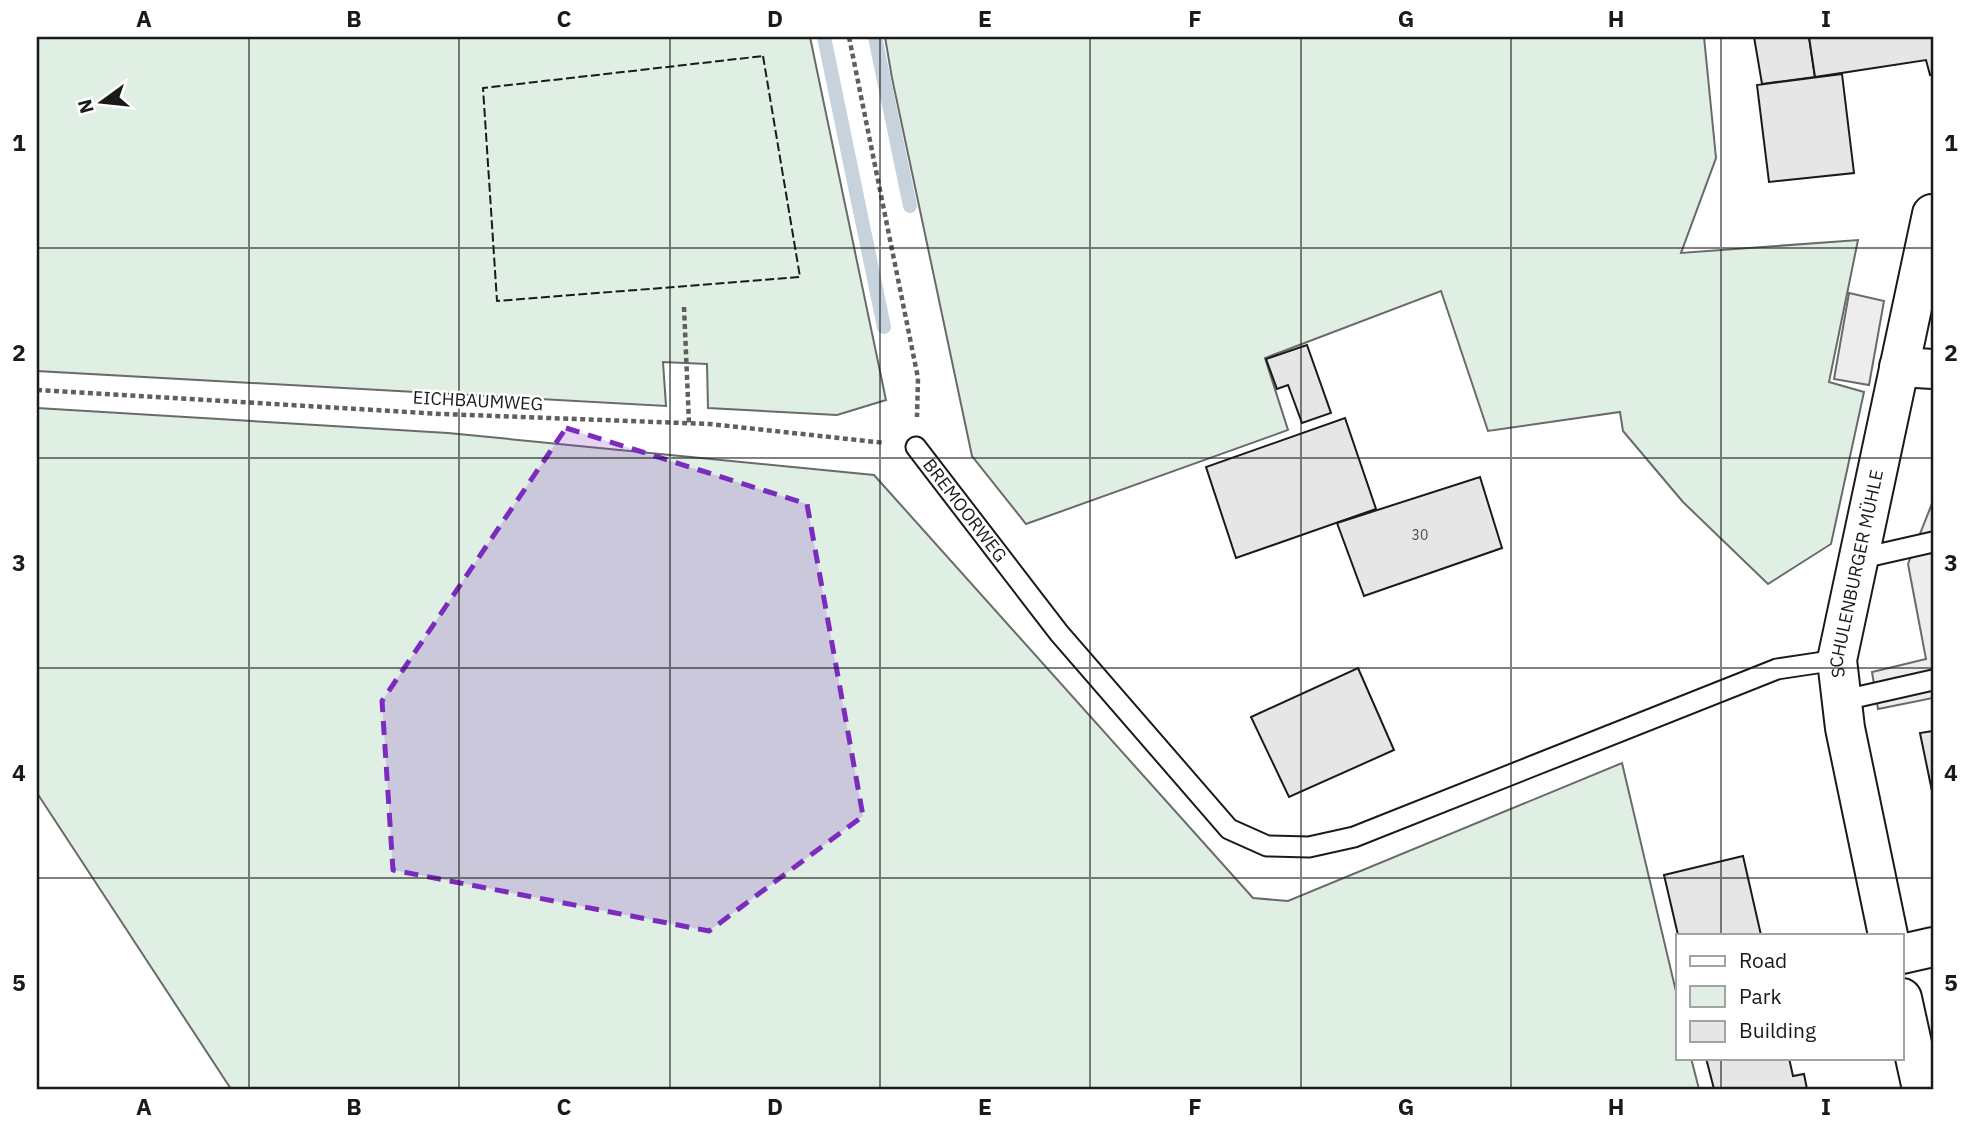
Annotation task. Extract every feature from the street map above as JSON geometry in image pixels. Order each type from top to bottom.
[{"type":"street","name":"SCHULENBURGER MÜHLE","points":[[1888,934],[1840,701],[1837,660],[1858,559],[1916,368],[1932,214]]},
{"type":"street","points":[[1904,954],[1933,947]]},
{"type":"street","points":[[1904,1007],[1922,1089]]},
{"type":"lane","name":"BREMOORWEG","points":[[916,447],[1059,633],[1229,829],[1268,846],[1309,847],[1354,836],[1777,669],[1837,660]]},
{"type":"lane","points":[[1858,559],[1933,542]]},
{"type":"lane","points":[[1840,701],[1933,680]]},
{"type":"path","name":"BREMOORWEG","points":[[849,37],[918,378],[916,447]]},
{"type":"path","points":[[684,307],[689,424]]},
{"type":"path","name":"EICHBAUMWEG","points":[[37,390],[442,414],[689,424],[916,447]]},
{"type":"highlighted area","points":[[566,428],[807,504],[863,816],[709,931],[393,870],[382,701]]},
{"type":"green space","points":[[37,37],[810,37],[886,400],[837,415],[708,408],[707,364],[663,362],[666,406],[37,371]]},
{"type":"green space","points":[[885,37],[1704,37],[1716,158],[1681,253],[1858,240],[1829,382],[1864,392],[1831,544],[1768,584],[1683,502],[1623,431],[1620,412],[1488,431],[1441,291],[1265,358],[1288,430],[1026,524],[972,456]]},
{"type":"green space","points":[[37,408],[448,433],[874,475],[1253,898],[1288,901],[1622,763],[1676,992],[1676,1060],[1692,1060],[1699,1089],[231,1089],[37,793]]},
{"type":"shaded area","points":[[1849,293],[1884,301],[1869,385],[1834,379]]},
{"type":"shaded area","points":[[1933,501],[1933,698],[1878,709],[1872,672],[1926,659],[1908,564]]},
{"type":"building","points":[[1754,37],[1809,37],[1815,77],[1762,84]]},
{"type":"building","points":[[1809,37],[1933,37],[1933,73],[1930,75],[1926,60],[1815,77]]},
{"type":"building","points":[[1842,74],[1854,173],[1769,182],[1757,85]]},
{"type":"building","points":[[1307,345],[1331,413],[1302,423],[1288,385],[1277,389],[1266,359]]},
{"type":"building","points":[[1345,418],[1376,509],[1236,558],[1206,467]]},
{"type":"building","points":[[1480,477],[1502,548],[1364,596],[1337,523]]},
{"type":"building","points":[[1358,668],[1394,750],[1289,797],[1251,717]]},
{"type":"building","points":[[1933,731],[1933,796],[1920,733]]},
{"type":"building","points":[[1743,856],[1761,934],[1678,934],[1664,875]]},
{"type":"building","points":[[1707,1060],[1789,1060],[1793,1076],[1804,1074],[1807,1089],[1714,1089]]},
{"type":"waterway","points":[[824,37],[884,327]]},
{"type":"waterway","points":[[875,37],[910,206]]},
{"type":"fence","points":[[763,56],[800,277],[497,301],[483,88],[763,56]]}]
